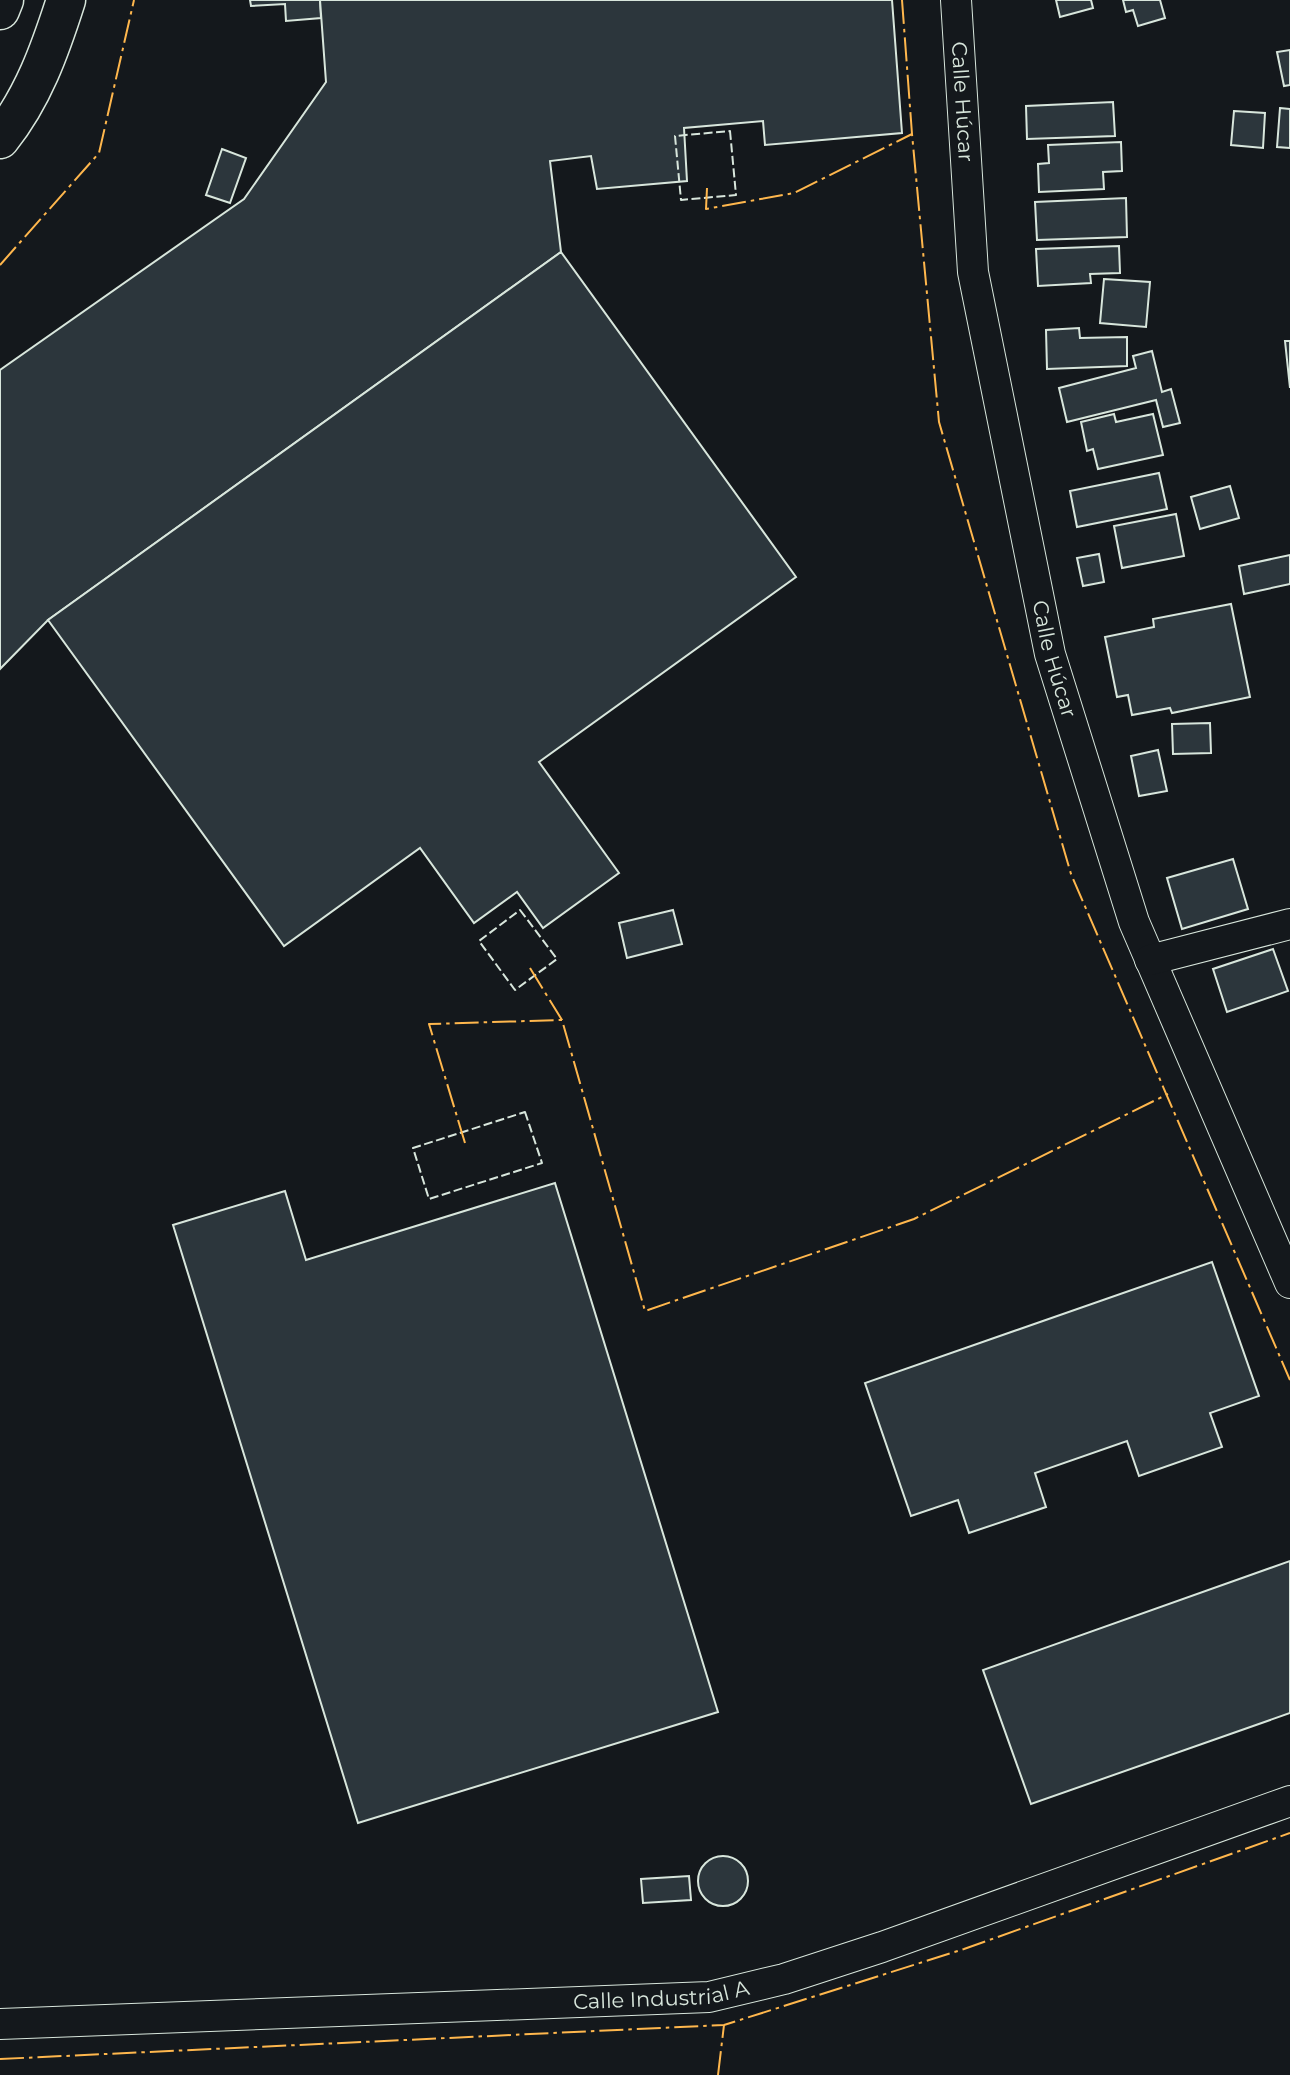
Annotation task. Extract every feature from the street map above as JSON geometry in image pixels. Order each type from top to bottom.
[{"type":"highway","points":[[0,10],[4,0]]},
{"type":"highway","points":[[0,139],[15,120],[45,64],[66,0]]},
{"type":"street","name":"Calle Húcar","points":[[956,0],[972,272],[1050,654],[1134,922],[1290,1283]]},
{"type":"street","points":[[1150,960],[1290,924]]},
{"type":"street","name":"Calle Industrial A","points":[[0,2024],[709,1997],[784,1979],[882,1947],[1290,1801]]},
{"type":"building","points":[[250,0],[320,0],[321,18],[286,21],[285,4],[251,6]]},
{"type":"building","points":[[320,0],[892,0],[902,133],[765,145],[763,121],[684,128],[687,181],[597,189],[591,156],[550,161],[561,252],[48,620],[0,669],[0,370],[244,199],[326,82]]},
{"type":"building","points":[[1056,0],[1091,0],[1093,8],[1060,17]]},
{"type":"building","points":[[1123,0],[1160,0],[1165,18],[1138,26],[1133,10],[1126,12]]},
{"type":"building","points":[[1290,50],[1290,85],[1284,86],[1277,52]]},
{"type":"building","points":[[1113,102],[1115,136],[1027,139],[1026,106]]},
{"type":"building","points":[[1280,108],[1290,109],[1290,148],[1277,147]]},
{"type":"building","points":[[1234,111],[1265,113],[1263,148],[1231,145]]},
{"type":"building","points":[[1121,142],[1122,171],[1103,172],[1104,189],[1039,192],[1038,164],[1049,163],[1048,145]]},
{"type":"building","points":[[222,149],[246,158],[230,203],[206,195]]},
{"type":"building","points":[[1126,198],[1127,237],[1037,240],[1035,202]]},
{"type":"building","points":[[1119,246],[1120,273],[1090,274],[1091,283],[1038,286],[1036,249]]},
{"type":"building","points":[[561,252],[796,577],[539,762],[619,873],[543,928],[517,892],[474,923],[420,848],[284,946],[48,620]]},
{"type":"building","points":[[1104,279],[1150,282],[1146,327],[1100,323]]},
{"type":"building","points":[[1079,328],[1080,338],[1127,337],[1127,366],[1047,369],[1046,330]]},
{"type":"building","points":[[1285,341],[1290,341],[1290,388]]},
{"type":"building","points":[[1152,351],[1162,392],[1171,389],[1180,423],[1163,427],[1156,400],[1067,422],[1059,388],[1136,368],[1133,356]]},
{"type":"building","points":[[1114,414],[1116,422],[1153,414],[1163,455],[1098,469],[1093,449],[1087,451],[1081,422]]},
{"type":"building","points":[[1159,473],[1167,509],[1077,527],[1070,491]]},
{"type":"building","points":[[1230,486],[1239,518],[1200,529],[1191,497]]},
{"type":"building","points":[[1176,514],[1184,556],[1122,568],[1114,526]]},
{"type":"building","points":[[1099,554],[1104,582],[1083,586],[1077,558]]},
{"type":"building","points":[[1290,555],[1290,584],[1244,594],[1239,566]]},
{"type":"building","points":[[1231,604],[1250,697],[1172,713],[1170,708],[1132,715],[1128,695],[1117,697],[1105,637],[1154,627],[1153,619]]},
{"type":"building","points":[[1210,723],[1211,753],[1173,754],[1172,724]]},
{"type":"building","points":[[1158,750],[1167,791],[1139,796],[1131,756]]},
{"type":"building","points":[[1233,859],[1248,909],[1182,929],[1167,878]]},
{"type":"building","points":[[673,910],[682,944],[627,958],[619,923]]},
{"type":"building","points":[[1273,949],[1288,991],[1227,1012],[1213,969]]},
{"type":"building","points":[[555,1183],[718,1712],[358,1823],[173,1225],[285,1191],[306,1260]]},
{"type":"building","points":[[1212,1262],[1259,1396],[1210,1413],[1222,1447],[1139,1476],[1127,1441],[1035,1473],[1046,1507],[969,1533],[958,1500],[911,1516],[865,1383]]},
{"type":"building","points":[[1290,1561],[1290,1713],[1031,1804],[983,1670]]},
{"type":"building","points":[[723,1856],[740,1864],[748,1881],[740,1898],[723,1906],[706,1898],[698,1881],[706,1864]]},
{"type":"building","points":[[689,1876],[691,1900],[643,1903],[641,1879]]},
{"type":"fence","points":[[730,131],[736,195],[681,200],[675,136],[730,131]]},
{"type":"fence","points":[[520,910],[557,959],[515,990],[479,941],[520,910]]},
{"type":"fence","points":[[525,1112],[542,1163],[429,1199],[413,1148],[525,1112]]},
{"type":"power","points":[[0,265],[99,153],[134,0]]},
{"type":"power","points":[[902,0],[939,422],[1071,874],[1290,1380]]},
{"type":"power","points":[[707,188],[706,209],[794,193],[912,134]]},
{"type":"power","points":[[530,968],[562,1020]]},
{"type":"power","points":[[465,1143],[429,1024],[562,1020],[645,1311],[914,1219],[1168,1094]]},
{"type":"power","points":[[0,2059],[724,2025],[964,1949],[1290,1833]]},
{"type":"power","points":[[718,2075],[724,2025]]}]
